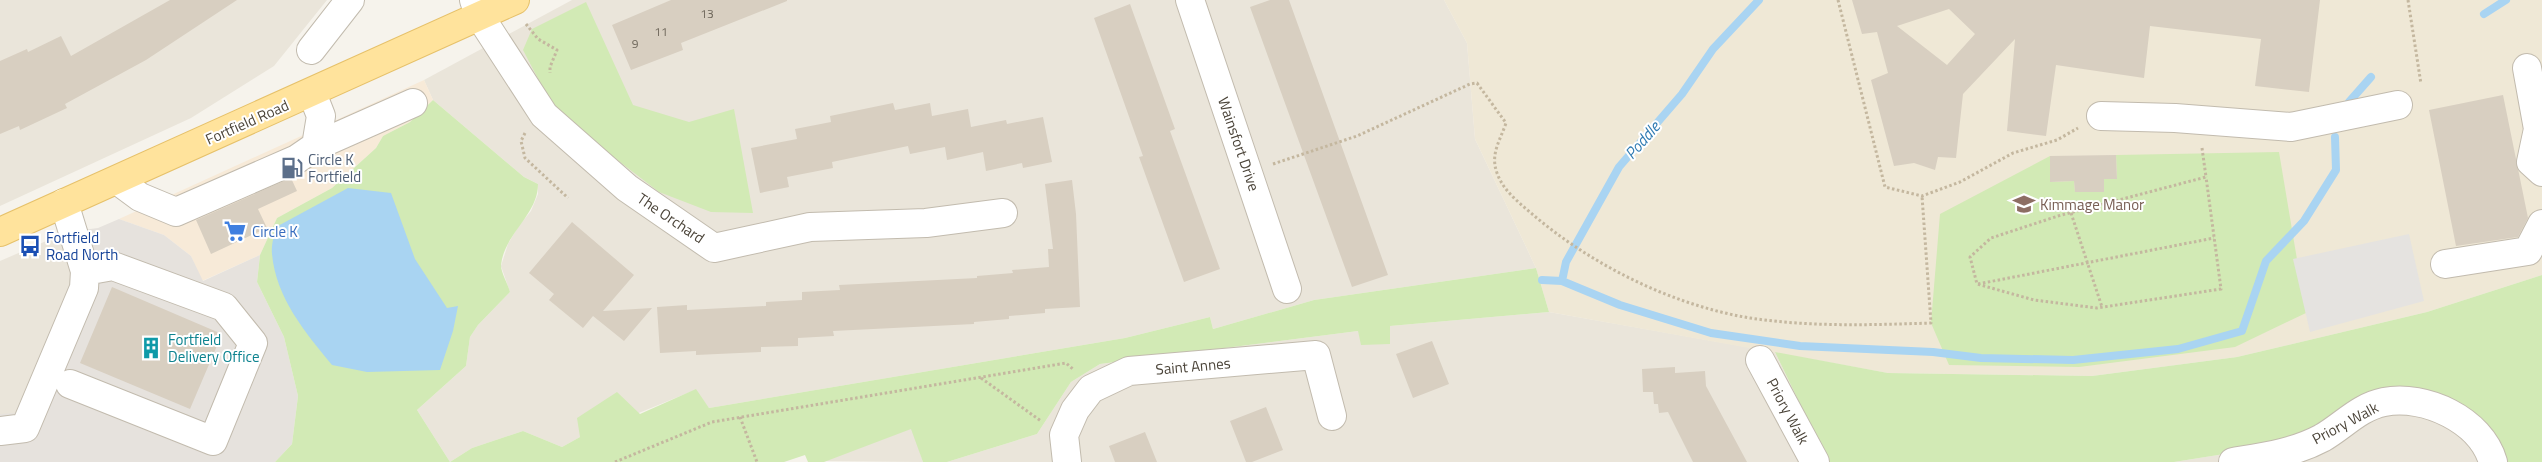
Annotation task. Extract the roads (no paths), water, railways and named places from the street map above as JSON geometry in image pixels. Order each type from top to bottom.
[{"type":"main road","name":"Fortfield Road","points":[[0,232],[312,93],[476,7],[515,0]]},
{"type":"street","points":[[311,50],[350,0]]},
{"type":"street","name":"Wainsfort Drive","points":[[1190,0],[1287,289]]},
{"type":"street","name":"The Orchard","points":[[476,7],[544,115],[627,188],[714,248],[810,227],[926,223],[1003,213]]},
{"type":"street","points":[[2527,68],[2538,129],[2531,162],[2542,172]]},
{"type":"street","points":[[312,93],[321,116],[316,146]]},
{"type":"street","points":[[117,180],[140,197],[176,212],[297,159],[316,146],[413,103]]},
{"type":"street","points":[[2101,116],[2198,120],[2291,127],[2398,105]]},
{"type":"street","points":[[0,431],[26,428],[84,288],[86,271],[64,204]]},
{"type":"street","points":[[2445,264],[2528,251],[2542,224]]},
{"type":"street","points":[[70,384],[214,441],[253,344],[224,307],[113,266],[86,271]]},
{"type":"street","name":"Saint Annes","points":[[1067,462],[1064,435],[1075,410],[1091,389],[1129,371],[1316,355],[1332,416]]},
{"type":"street","name":"Priory Walk","points":[[1760,360],[1815,462]]},
{"type":"street","name":"Priory Walk","points":[[2233,462],[2277,455],[2321,438],[2362,410],[2384,402],[2412,401],[2444,411],[2472,428],[2491,455],[2493,462]]},
{"type":"water","points":[[348,188],[391,193],[415,259],[447,308],[458,306],[453,331],[440,370],[367,372],[332,365],[293,314],[279,285],[275,270],[272,244],[276,227]]},
{"type":"waterway","name":"Poddle","points":[[1562,281],[1566,262],[1619,167],[1682,94],[1713,49],[1759,0]]},
{"type":"waterway","points":[[2484,14],[2506,0]]},
{"type":"waterway","points":[[2349,102],[2371,77]]},
{"type":"waterway","points":[[1542,280],[1562,281],[1620,305],[1711,333],[1800,346],[1933,352],[1981,358],[2073,360],[2178,349],[2242,331],[2266,261],[2304,221],[2336,170],[2335,137]]},
{"type":"place","name":"Circle K Fortfield","points":[[292,168]]},
{"type":"place","name":"Kimmage Manor","points":[[2024,204]]},
{"type":"place","name":"Circle K","points":[[235,231]]},
{"type":"place","name":"Fortfield Road North","points":[[30,246]]},
{"type":"place","name":"Fortfield Delivery Office","points":[[151,348]]}]
